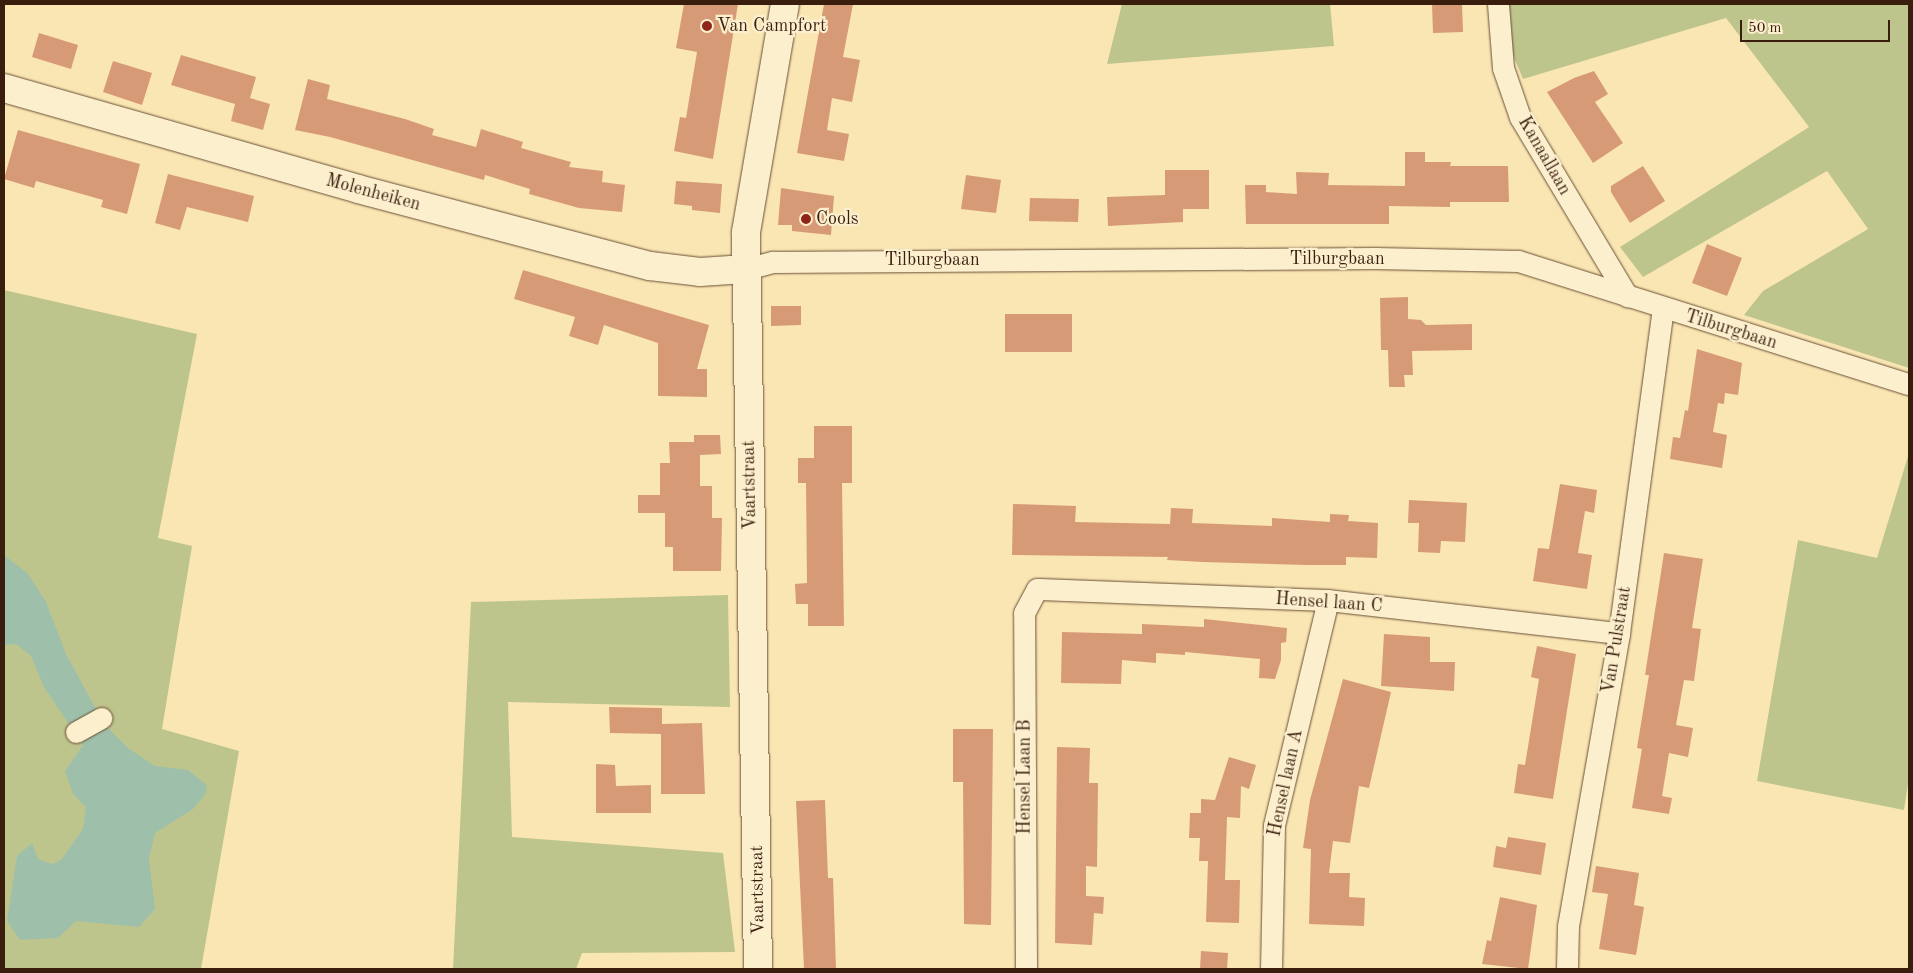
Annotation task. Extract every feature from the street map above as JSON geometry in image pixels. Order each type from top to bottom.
[{"type":"main road","name":"Vaartstraat","points":[[758,969],[746,232],[785,4]]},
{"type":"main road","name":"Molenheiken","points":[[4,88],[358,189],[650,266],[700,272],[746,269]]},
{"type":"street","name":"Kanaallaan","points":[[1498,4],[1504,68],[1520,117],[1627,296]]},
{"type":"street","name":"Tilburgbaan","points":[[746,269],[773,262],[792,261],[1374,258],[1518,261],[1663,309],[1909,384]]},
{"type":"street","name":"Van Pulstraat","points":[[1566,969],[1568,926],[1619,633],[1663,309]]},
{"type":"street","name":"Hensel laan C","points":[[1037,589],[1328,600],[1619,633]]},
{"type":"street","name":"Hensel Laan B","points":[[1026,969],[1024,612],[1037,589]]},
{"type":"street","name":"Hensel laan A","points":[[1271,969],[1274,825],[1328,600]]},
{"type":"street","points":[[76,732],[101,718]]},
{"type":"green space","points":[[1122,4],[1330,4],[1334,46],[1107,64]]},
{"type":"green space","points":[[1507,4],[1909,4],[1909,368],[1744,315],[1763,291],[1868,229],[1827,171],[1643,277],[1620,247],[1809,127],[1726,18],[1523,79],[1508,43]]},
{"type":"green space","points":[[4,290],[197,334],[158,538],[192,546],[162,729],[239,751],[201,969],[4,969]]},
{"type":"green space","points":[[1909,453],[1909,777],[1904,810],[1757,781],[1798,540],[1877,558]]},
{"type":"green space","points":[[728,595],[730,707],[508,702],[512,837],[723,853],[735,952],[582,953],[576,969],[453,969],[471,602]]},
{"type":"shaded area","points":[[4,555],[28,574],[46,602],[66,654],[104,724],[128,748],[155,766],[188,770],[207,785],[205,795],[193,809],[155,833],[149,859],[155,909],[139,927],[76,921],[58,938],[20,940],[7,921],[17,856],[32,843],[38,859],[52,864],[61,860],[83,829],[86,807],[73,794],[65,771],[83,745],[44,687],[31,656],[16,644],[4,645]]},
{"type":"building","points":[[684,4],[738,4],[713,159],[674,151],[680,117],[686,118],[697,52],[676,48]]},
{"type":"building","points":[[824,4],[853,4],[843,57],[860,60],[852,102],[832,98],[827,130],[849,134],[844,161],[797,153]]},
{"type":"building","points":[[1432,4],[1462,4],[1463,32],[1433,33]]},
{"type":"building","points":[[39,33],[78,45],[71,69],[32,57]]},
{"type":"building","points":[[181,55],[256,77],[250,98],[270,104],[263,130],[231,121],[235,104],[171,85]]},
{"type":"building","points":[[113,61],[152,73],[142,105],[103,92]]},
{"type":"building","points":[[1594,71],[1608,94],[1595,102],[1623,143],[1593,163],[1547,92],[1574,78]]},
{"type":"building","points":[[308,79],[330,85],[327,99],[405,119],[434,129],[432,135],[476,147],[481,129],[523,142],[521,148],[571,162],[569,167],[603,171],[602,182],[625,185],[622,212],[579,208],[529,194],[530,189],[485,175],[484,180],[330,137],[295,130]]},
{"type":"building","points":[[18,130],[140,164],[127,214],[101,207],[103,200],[36,181],[34,188],[4,179]]},
{"type":"building","points":[[1405,152],[1425,152],[1425,162],[1451,162],[1450,166],[1508,166],[1509,202],[1450,202],[1450,207],[1389,206],[1389,224],[1246,224],[1245,185],[1266,185],[1266,192],[1297,194],[1296,172],[1329,173],[1328,185],[1405,186]]},
{"type":"building","points":[[1643,166],[1665,201],[1630,223],[1611,192],[1611,186]]},
{"type":"building","points":[[1165,170],[1209,170],[1209,209],[1183,209],[1183,222],[1108,226],[1107,197],[1165,195]]},
{"type":"building","points":[[168,174],[254,196],[248,222],[187,207],[180,230],[155,223]]},
{"type":"building","points":[[966,175],[1001,180],[996,213],[961,209]]},
{"type":"building","points":[[676,181],[722,184],[720,213],[692,210],[692,206],[674,204]]},
{"type":"building","points":[[781,188],[834,196],[831,235],[792,231],[792,225],[778,225]]},
{"type":"building","points":[[1030,198],[1079,199],[1078,222],[1029,221]]},
{"type":"building","points":[[1707,244],[1742,258],[1727,296],[1692,283]]},
{"type":"building","points":[[523,270],[709,325],[697,369],[707,369],[707,397],[658,396],[658,343],[604,325],[598,345],[569,336],[575,317],[514,299]]},
{"type":"building","points":[[1408,297],[1408,319],[1421,320],[1426,325],[1472,324],[1472,350],[1412,351],[1413,375],[1404,375],[1405,387],[1389,387],[1388,350],[1381,350],[1380,298]]},
{"type":"building","points":[[771,306],[801,306],[801,325],[771,326]]},
{"type":"building","points":[[1005,314],[1072,314],[1072,352],[1005,352]]},
{"type":"building","points":[[1697,349],[1742,363],[1738,395],[1725,393],[1724,404],[1718,403],[1713,432],[1727,435],[1722,468],[1670,459],[1673,437],[1680,438],[1685,410],[1688,411]]},
{"type":"building","points":[[814,426],[852,426],[852,483],[842,483],[844,626],[808,626],[808,604],[796,604],[795,584],[807,583],[806,483],[798,483],[798,458],[814,458]]},
{"type":"building","points":[[694,435],[720,435],[721,454],[700,455],[700,486],[712,486],[712,518],[722,518],[721,571],[673,571],[673,547],[665,547],[665,513],[638,513],[638,495],[660,495],[660,463],[670,463],[669,442],[694,442]]},
{"type":"building","points":[[1560,484],[1597,490],[1594,513],[1585,511],[1578,553],[1592,555],[1587,589],[1533,581],[1538,548],[1549,549]]},
{"type":"building","points":[[1409,500],[1467,503],[1465,542],[1441,541],[1440,553],[1418,552],[1419,523],[1408,523]]},
{"type":"building","points":[[1013,504],[1076,506],[1075,522],[1170,524],[1171,508],[1193,509],[1192,523],[1272,526],[1272,518],[1330,522],[1330,514],[1349,515],[1348,521],[1378,523],[1377,558],[1346,557],[1346,565],[1307,565],[1167,560],[1168,557],[1012,555]]},
{"type":"building","points":[[1664,553],[1703,559],[1692,628],[1701,629],[1694,681],[1684,680],[1676,725],[1693,728],[1688,757],[1669,753],[1662,796],[1672,798],[1669,814],[1632,808],[1642,749],[1637,748],[1649,675],[1645,675]]},
{"type":"building","points":[[1204,619],[1287,628],[1286,642],[1281,643],[1281,660],[1275,679],[1259,678],[1260,659],[1185,652],[1185,655],[1156,653],[1156,663],[1122,660],[1121,684],[1061,683],[1062,632],[1142,634],[1142,624],[1204,627]]},
{"type":"building","points":[[1384,634],[1430,637],[1430,662],[1455,662],[1454,691],[1381,686]]},
{"type":"building","points":[[1537,646],[1576,654],[1553,799],[1514,793],[1518,764],[1525,765],[1539,679],[1531,677]]},
{"type":"building","points":[[1343,679],[1391,692],[1369,788],[1359,786],[1350,843],[1333,841],[1329,873],[1350,873],[1349,897],[1365,898],[1364,926],[1309,924],[1311,849],[1303,848],[1310,800]]},
{"type":"building","points":[[609,707],[662,708],[662,724],[702,723],[705,794],[661,794],[661,734],[610,733]]},
{"type":"building","points":[[953,729],[993,729],[991,925],[964,924],[963,782],[953,782]]},
{"type":"building","points":[[1057,747],[1090,748],[1089,783],[1098,783],[1097,867],[1086,866],[1086,896],[1104,897],[1103,914],[1094,913],[1092,945],[1055,943]]},
{"type":"building","points":[[1229,757],[1256,765],[1249,789],[1241,786],[1240,818],[1227,817],[1225,880],[1240,880],[1239,923],[1206,922],[1208,861],[1199,861],[1200,838],[1189,838],[1190,813],[1201,813],[1201,799],[1215,800]]},
{"type":"building","points":[[596,764],[615,765],[616,786],[651,785],[651,813],[596,813]]},
{"type":"building","points":[[825,800],[828,878],[833,878],[836,969],[804,969],[796,801]]},
{"type":"building","points":[[1508,837],[1546,843],[1541,875],[1493,867],[1496,846],[1506,848]]},
{"type":"building","points":[[1596,866],[1639,873],[1634,905],[1644,907],[1636,955],[1599,949],[1608,894],[1592,892]]},
{"type":"building","points":[[1500,897],[1537,905],[1528,969],[1482,964],[1487,940],[1491,941]]},
{"type":"building","points":[[1201,951],[1228,953],[1227,969],[1200,969]]},
{"type":"place","name":"Van Campfort","points":[[707,26]]},
{"type":"place","name":"Cools","points":[[806,219]]}]
